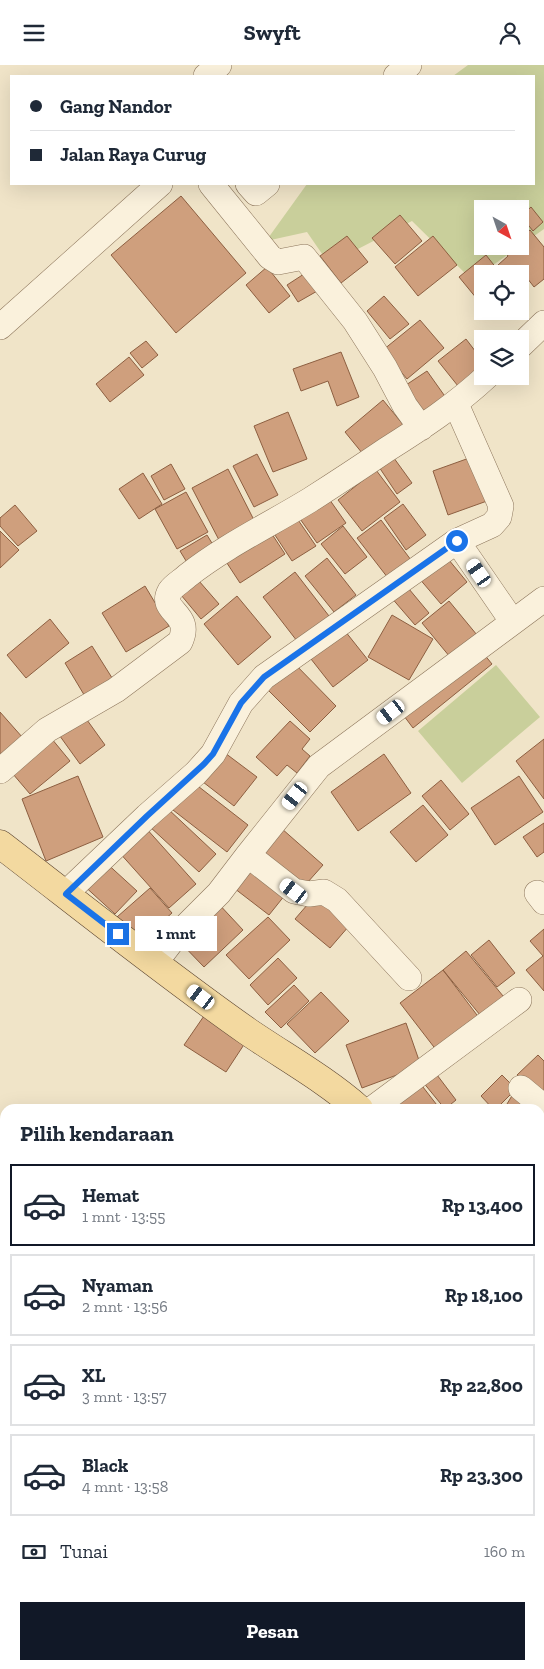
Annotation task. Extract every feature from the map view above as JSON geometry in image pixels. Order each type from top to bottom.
[{"type":"main road","points":[[0,844],[247,1031],[341,1093],[353,1104]]},
{"type":"street","points":[[207,75],[220,65]]},
{"type":"street","points":[[397,75],[409,65]]},
{"type":"street","points":[[0,327],[159,185]]},
{"type":"street","points":[[212,185],[270,257],[278,262],[304,257],[355,321],[385,368],[405,406],[421,428]]},
{"type":"street","points":[[249,185],[256,193],[266,185]]},
{"type":"street","points":[[529,337],[544,323]]},
{"type":"street","points":[[0,771],[47,730],[116,690],[180,642],[184,633],[184,623],[168,605],[168,597],[171,590],[200,566],[224,549],[309,500],[421,428],[456,404],[477,385]]},
{"type":"street","points":[[66,894],[207,761],[213,754],[241,703],[264,677],[457,541],[492,525],[499,517],[501,507],[456,404]]},
{"type":"street","points":[[457,541],[512,621]]},
{"type":"street","points":[[155,963],[175,937],[219,893],[319,766],[544,599]]},
{"type":"street","points":[[248,855],[294,891],[309,894],[324,892],[337,900],[409,978]]},
{"type":"street","points":[[379,1104],[519,1001]]},
{"type":"street","points":[[521,1088],[540,1104]]},
{"type":"green space","points":[[468,65],[544,65],[544,229],[529,240],[529,200],[474,200],[474,255],[507,255],[493,265],[474,265],[474,279],[472,280],[412,221],[329,264],[307,232],[266,241],[306,185],[535,185],[535,75],[454,75]]},
{"type":"green space","points":[[496,665],[540,717],[462,783],[418,731]]},
{"type":"building","points":[[181,196],[246,273],[176,333],[111,255]]},
{"type":"building","points":[[531,207],[543,222],[533,231],[529,226],[529,209]]},
{"type":"building","points":[[400,215],[422,241],[395,264],[372,238]]},
{"type":"building","points":[[529,231],[544,247],[544,279],[534,287],[529,280],[529,265],[498,265],[507,255],[529,255]]},
{"type":"building","points":[[347,236],[368,262],[341,283],[320,256]]},
{"type":"building","points":[[433,236],[457,265],[418,296],[395,267]]},
{"type":"building","points":[[486,255],[494,265],[474,265],[474,295],[459,277]]},
{"type":"building","points":[[267,267],[290,296],[269,313],[246,285]]},
{"type":"building","points":[[307,272],[319,290],[298,302],[287,285]]},
{"type":"building","points":[[384,296],[409,324],[390,339],[367,311]]},
{"type":"building","points":[[420,320],[444,348],[407,379],[383,350]]},
{"type":"building","points":[[466,339],[474,350],[474,381],[462,391],[438,361]]},
{"type":"building","points":[[146,341],[158,355],[142,368],[130,353]]},
{"type":"building","points":[[341,352],[359,397],[337,406],[328,381],[301,391],[293,369]]},
{"type":"building","points":[[129,357],[144,375],[110,402],[96,384]]},
{"type":"building","points":[[427,371],[449,402],[425,419],[403,387]]},
{"type":"building","points":[[383,400],[405,427],[367,459],[345,432]]},
{"type":"building","points":[[288,412],[307,459],[273,472],[254,426]]},
{"type":"building","points":[[257,454],[278,495],[254,507],[233,466]]},
{"type":"building","points":[[391,454],[412,483],[397,494],[377,464]]},
{"type":"building","points":[[472,457],[487,501],[448,515],[433,471]]},
{"type":"building","points":[[171,464],[185,489],[164,500],[151,476]]},
{"type":"building","points":[[228,469],[255,522],[219,540],[192,488]]},
{"type":"building","points":[[376,470],[400,502],[362,531],[338,500]]},
{"type":"building","points":[[143,473],[162,504],[139,519],[119,489]]},
{"type":"building","points":[[186,492],[208,532],[177,549],[155,509]]},
{"type":"building","points":[[327,496],[346,523],[317,543],[298,516]]},
{"type":"building","points":[[403,504],[426,535],[406,550],[384,518]]},
{"type":"building","points":[[15,505],[37,531],[18,546],[0,526],[0,518]]},
{"type":"building","points":[[294,514],[316,546],[292,561],[271,529]]},
{"type":"building","points":[[381,520],[411,560],[388,578],[357,538]]},
{"type":"building","points":[[343,526],[367,557],[345,574],[321,544]]},
{"type":"building","points":[[268,528],[285,554],[240,583],[223,557]]},
{"type":"building","points":[[0,531],[19,550],[0,568]]},
{"type":"building","points":[[207,535],[218,553],[191,569],[180,551]]},
{"type":"building","points":[[444,554],[467,582],[441,604],[418,577]]},
{"type":"building","points":[[327,558],[356,595],[334,612],[305,576]]},
{"type":"building","points":[[295,572],[329,616],[297,641],[263,597]]},
{"type":"building","points":[[199,581],[219,604],[201,619],[181,595]]},
{"type":"building","points":[[404,583],[429,613],[415,625],[390,596]]},
{"type":"building","points":[[145,586],[169,626],[126,652],[102,613]]},
{"type":"building","points":[[237,596],[271,637],[238,665],[204,624]]},
{"type":"building","points":[[449,601],[477,635],[450,657],[422,623]]},
{"type":"building","points":[[392,615],[433,639],[409,680],[368,657]]},
{"type":"building","points":[[50,619],[69,643],[26,678],[7,655]]},
{"type":"building","points":[[345,631],[368,660],[333,687],[311,659]]},
{"type":"building","points":[[92,646],[114,681],[86,698],[65,663]]},
{"type":"building","points":[[479,648],[492,664],[413,728],[401,712]]},
{"type":"building","points":[[290,659],[336,706],[310,732],[264,686]]},
{"type":"building","points":[[0,712],[23,738],[0,757]]},
{"type":"building","points":[[82,713],[105,745],[80,764],[57,732]]},
{"type":"building","points":[[290,721],[310,739],[302,749],[310,756],[297,773],[287,765],[277,776],[256,757]]},
{"type":"building","points":[[47,733],[70,761],[30,794],[7,767]]},
{"type":"building","points":[[544,739],[544,799],[516,761]]},
{"type":"building","points":[[225,753],[257,777],[234,806],[203,782]]},
{"type":"building","points":[[384,754],[411,793],[358,831],[331,792]]},
{"type":"building","points":[[78,776],[103,837],[46,861],[22,799]]},
{"type":"building","points":[[519,776],[543,812],[495,845],[471,808]]},
{"type":"building","points":[[441,780],[469,814],[450,830],[422,796]]},
{"type":"building","points":[[194,783],[248,825],[227,852],[173,810]]},
{"type":"building","points":[[423,805],[448,835],[416,862],[390,832]]},
{"type":"building","points":[[167,808],[216,854],[199,872],[149,826]]},
{"type":"building","points":[[544,823],[544,852],[537,857],[523,837]]},
{"type":"building","points":[[145,827],[196,884],[169,908],[118,851]]},
{"type":"building","points":[[281,828],[323,865],[299,892],[257,856]]},
{"type":"building","points":[[103,860],[137,891],[115,914],[81,883]]},
{"type":"building","points":[[246,865],[285,895],[269,915],[230,885]]},
{"type":"building","points":[[150,888],[172,913],[139,942],[117,917]]},
{"type":"building","points":[[314,897],[349,926],[330,948],[295,919]]},
{"type":"building","points":[[216,901],[243,930],[204,967],[177,939]]},
{"type":"building","points":[[268,917],[290,940],[249,979],[226,955]]},
{"type":"building","points":[[544,929],[544,991],[526,970],[543,956],[530,941]]},
{"type":"building","points":[[489,940],[515,973],[497,987],[471,955]]},
{"type":"building","points":[[466,951],[508,1002],[485,1021],[443,970]]},
{"type":"building","points":[[278,958],[297,978],[268,1005],[250,985]]},
{"type":"building","points":[[443,970],[480,1019],[437,1051],[400,1003]]},
{"type":"building","points":[[294,985],[309,1001],[281,1028],[265,1012]]},
{"type":"building","points":[[321,992],[349,1021],[315,1053],[287,1024]]},
{"type":"building","points":[[206,1013],[247,1040],[226,1072],[184,1045]]},
{"type":"building","points":[[406,1023],[421,1066],[362,1088],[346,1045]]},
{"type":"building","points":[[538,1055],[544,1061],[544,1104],[542,1104],[517,1075]]},
{"type":"building","points":[[431,1067],[456,1100],[451,1104],[441,1104],[418,1076]]},
{"type":"building","points":[[502,1075],[516,1089],[501,1104],[488,1104],[481,1096]]},
{"type":"building","points":[[416,1078],[436,1104],[390,1104],[387,1100]]},
{"type":"building","points":[[513,1094],[530,1104],[507,1104]]},
{"type":"route","points":[[118,934],[66,894],[147,816],[196,773],[213,754],[241,703],[264,677],[457,541]]}]
